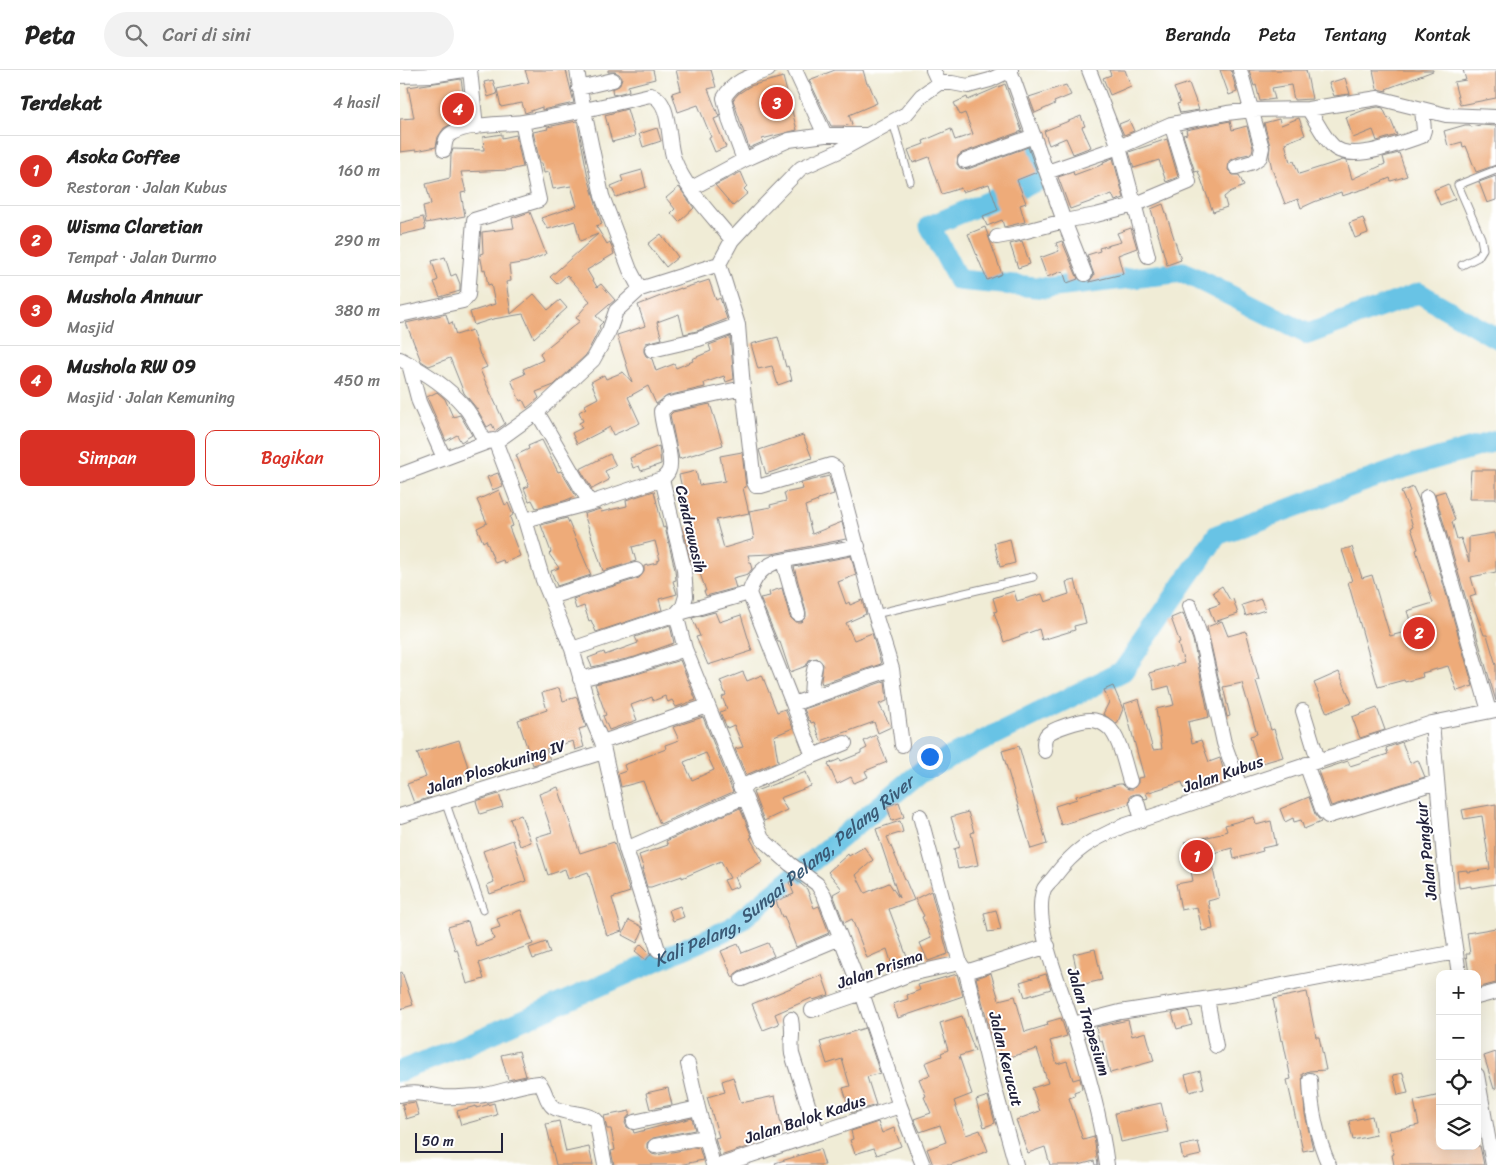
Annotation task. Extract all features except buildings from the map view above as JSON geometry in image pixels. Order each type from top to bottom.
[{"type":"street","points":[[400,76],[432,75],[464,70]]},
{"type":"street","points":[[470,70],[476,127]]},
{"type":"street","points":[[577,70],[579,88],[602,196],[630,270],[640,290]]},
{"type":"street","points":[[744,160],[730,122],[724,98],[729,89],[735,84],[768,70]]},
{"type":"street","points":[[796,70],[825,136]]},
{"type":"street","points":[[933,70],[938,83]]},
{"type":"street","points":[[400,475],[499,438],[537,412],[593,360],[609,331],[616,311],[640,290],[719,264],[732,240],[802,168],[837,152],[906,114],[922,96],[938,83],[968,86],[990,80],[1010,70],[1085,274]]},
{"type":"street","points":[[1089,70],[1119,147],[1148,256]]},
{"type":"street","points":[[1236,167],[1253,162],[1260,157],[1262,148],[1240,70]]},
{"type":"street","points":[[579,88],[613,80]]},
{"type":"street","points":[[444,150],[446,139],[449,135],[476,127],[522,122],[584,110],[650,94],[662,102],[674,160],[690,189],[732,240]]},
{"type":"street","points":[[1048,172],[1119,147],[1171,124],[1227,113],[1252,110],[1308,109],[1378,98],[1446,115],[1496,117]]},
{"type":"street","points":[[1308,109],[1331,145],[1341,151],[1350,152],[1376,151],[1422,136],[1424,130],[1422,109]]},
{"type":"street","points":[[400,315],[463,302],[468,295],[474,220],[539,200],[522,122]]},
{"type":"street","points":[[997,237],[1134,205],[1188,182],[1171,124]]},
{"type":"street","points":[[690,189],[744,160],[790,140],[839,134],[866,135]]},
{"type":"street","points":[[965,161],[1034,136]]},
{"type":"street","points":[[719,264],[738,326],[743,388],[756,486],[831,465],[835,466],[892,669],[902,744]]},
{"type":"street","points":[[652,350],[699,339],[738,326]]},
{"type":"street","points":[[405,362],[424,372],[462,404],[471,415],[486,442]]},
{"type":"street","points":[[405,362],[419,402],[444,458]]},
{"type":"street","name":"Cendrawasih","points":[[676,614],[683,606],[686,596],[684,569],[662,479],[670,467],[661,411],[669,404],[743,388]]},
{"type":"street","points":[[537,412],[590,503]]},
{"type":"street","points":[[499,438],[497,446],[525,520],[550,597],[572,649],[602,747],[626,849],[658,950]]},
{"type":"street","points":[[525,520],[590,503],[662,479]]},
{"type":"street","points":[[1427,497],[1493,711]]},
{"type":"street","points":[[813,756],[749,593],[754,578],[768,565],[858,546]]},
{"type":"street","points":[[782,561],[798,614]]},
{"type":"street","points":[[550,597],[636,570]]},
{"type":"street","points":[[572,649],[676,614],[749,593]]},
{"type":"street","points":[[1190,606],[1201,638],[1224,743],[1240,787]]},
{"type":"street","points":[[676,614],[685,649],[706,706],[762,839],[790,864],[817,884],[824,895],[862,993],[900,1106],[923,1165]]},
{"type":"street","points":[[580,679],[637,665],[685,649]]},
{"type":"street","points":[[811,697],[815,666]]},
{"type":"street","points":[[793,704],[892,669]]},
{"type":"street","name":"Jalan Plosokuning IV","points":[[400,816],[602,747],[706,706]]},
{"type":"street","points":[[1303,711],[1323,811],[1328,816],[1437,782]]},
{"type":"street","name":"Jalan Kubus","points":[[1044,889],[1082,847],[1100,836],[1312,762],[1432,723],[1493,711]]},
{"type":"street","points":[[1045,751],[1045,738],[1050,732],[1084,720],[1099,722],[1108,727],[1115,736],[1130,781]]},
{"type":"street","name":"Jalan Pangkur","points":[[1432,723],[1447,893],[1458,970]]},
{"type":"street","points":[[626,849],[813,756],[845,743]]},
{"type":"street","points":[[1137,802],[1142,820]]},
{"type":"street","name":"Jalan Kerucut","points":[[920,816],[1016,1165]]},
{"type":"street","name":"Jalan Trapesium","points":[[1044,889],[1042,921],[1054,970],[1073,1024],[1095,1106],[1107,1165]]},
{"type":"street","points":[[742,979],[840,938]]},
{"type":"street","name":"Jalan Prisma","points":[[812,1010],[910,974],[999,962],[1048,946]]},
{"type":"street","points":[[1073,1024],[1120,1012],[1207,998],[1456,952]]},
{"type":"street","points":[[1481,996],[1496,992]]},
{"type":"street","points":[[1207,998],[1216,1046]]},
{"type":"street","points":[[791,1019],[793,1038],[790,1044],[792,1054],[817,1133]]},
{"type":"street","points":[[688,1064],[713,1165]]},
{"type":"street","points":[[1310,1080],[1314,1118],[1321,1147],[1329,1165]]},
{"type":"street","points":[[400,1095],[409,1093],[444,1097],[481,1095],[530,1083],[539,1083],[548,1102],[555,1108],[590,1116],[596,1120],[605,1165]]},
{"type":"street","points":[[1481,1098],[1493,1165]]},
{"type":"street","name":"Jalan Balok Kadus","points":[[721,1165],[900,1106]]},
{"type":"street","points":[[634,1122],[698,1108]]},
{"type":"street","points":[[656,1146],[705,1137]]},
{"type":"lane","points":[[893,122],[910,181]]},
{"type":"lane","points":[[1462,265],[1478,257],[1483,249],[1481,238],[1458,185],[1496,170]]},
{"type":"lane","points":[[875,614],[1033,577]]},
{"type":"lane","points":[[445,801],[483,910]]},
{"type":"waterway","name":"Kali Pelang, Sungai Pelang, Pelang River","points":[[1037,154],[1046,177],[930,226],[958,280],[1047,288],[1183,272],[1308,334],[1419,293],[1496,338]]},
{"type":"waterway","name":"Kali Pelang, Sungai Pelang, Pelang River","points":[[400,1071],[466,1045],[731,928],[922,771],[1123,671],[1217,535],[1393,471],[1496,441]]},
{"type":"place","name":"Mushola Annuur","points":[[777,103]]},
{"type":"place","name":"Mushola RW 09","points":[[458,109]]},
{"type":"place","name":"Wisma Claretian","points":[[1419,633]]},
{"type":"place","name":"Asoka Coffee","points":[[1197,856]]}]
